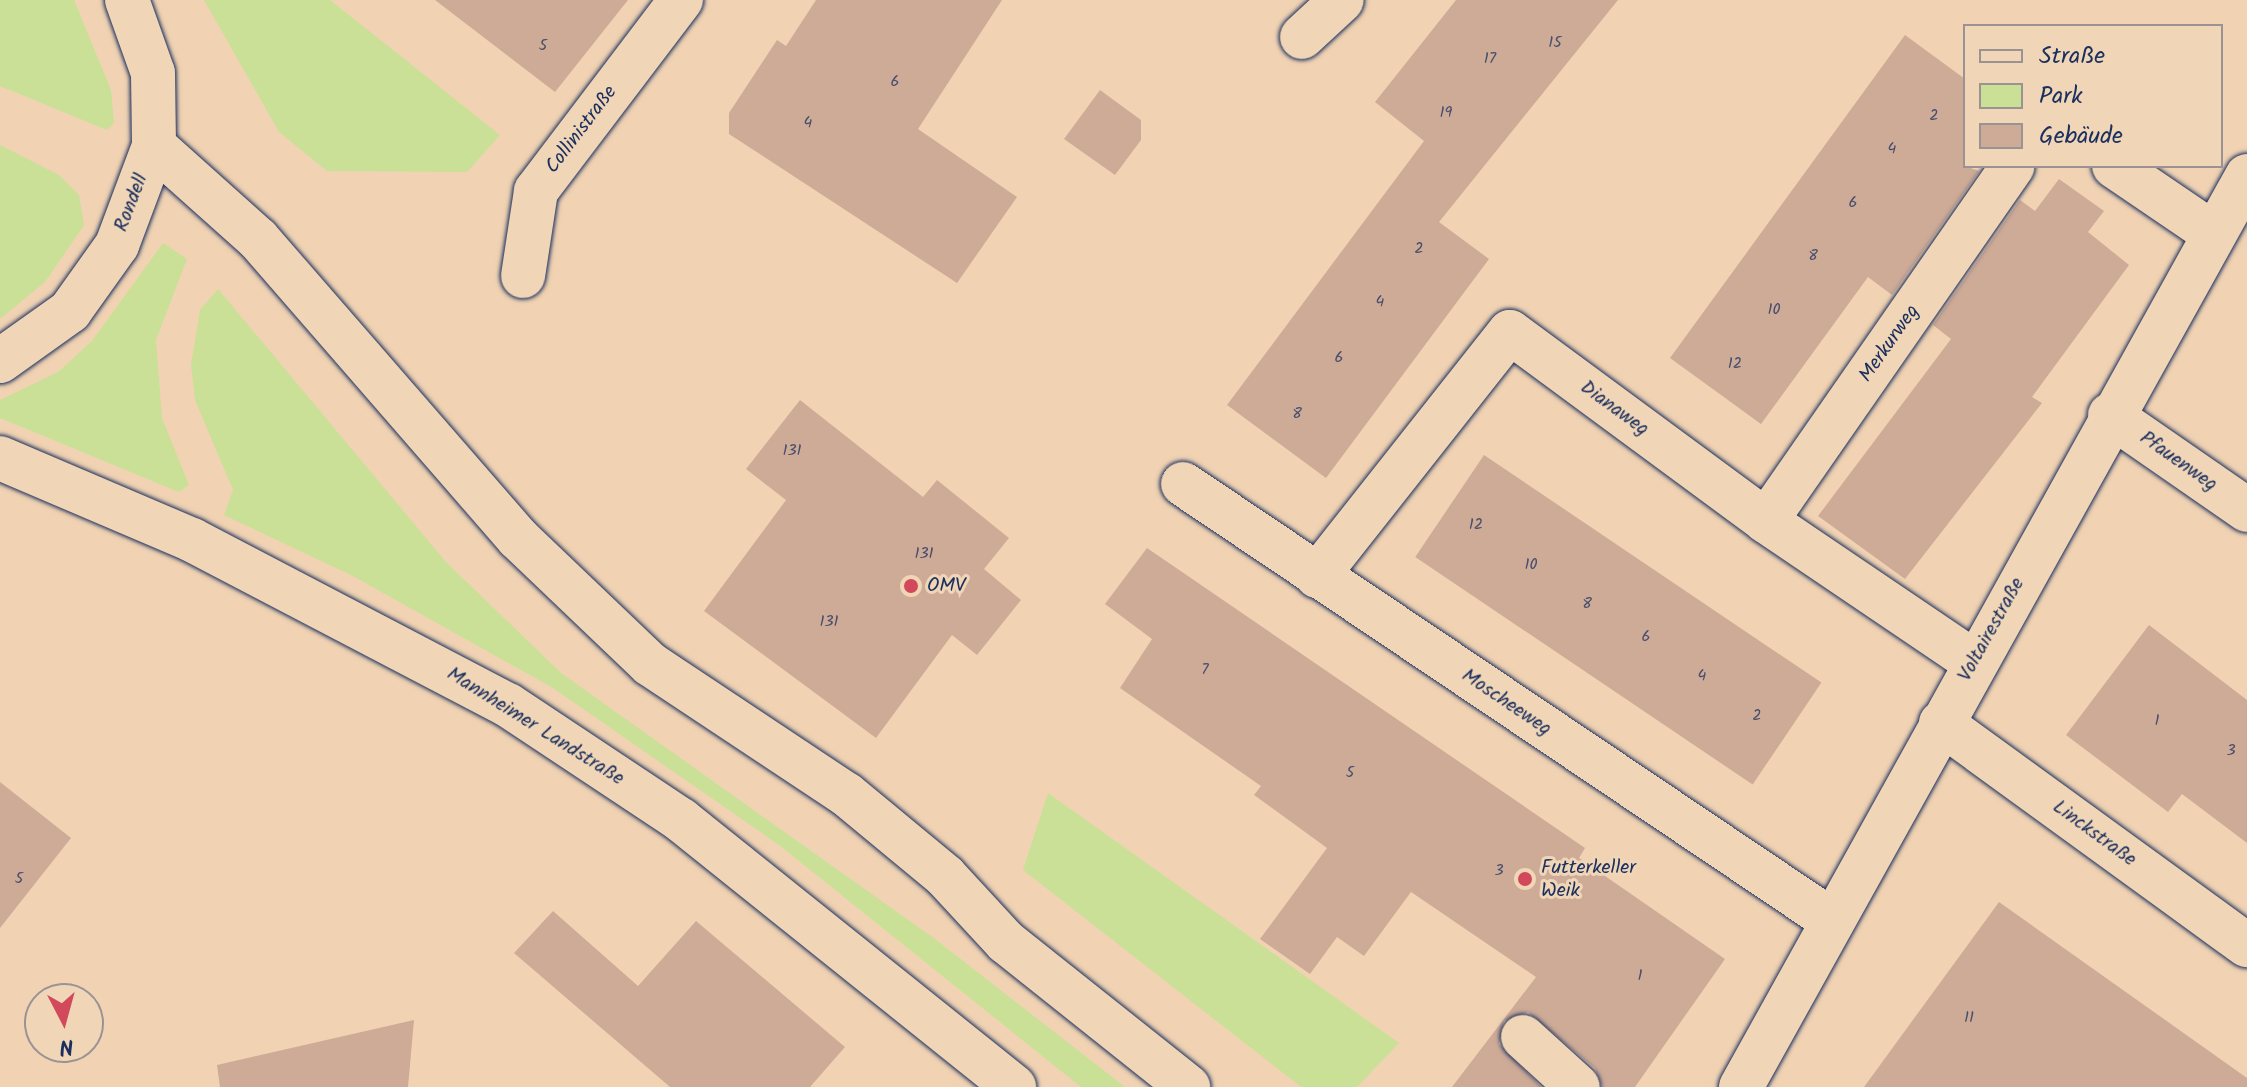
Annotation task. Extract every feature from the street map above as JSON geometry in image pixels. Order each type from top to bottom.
[{"type":"street","name":"Rondell","points":[[0,361],[70,311],[117,245],[154,146],[153,73],[127,0]]},
{"type":"street","name":"Collinistraße","points":[[523,276],[536,191],[681,0]]},
{"type":"street","points":[[1302,37],[1342,0]]},
{"type":"street","points":[[154,146],[258,239],[518,538],[638,654],[846,794],[945,876],[1006,942],[1188,1087]]},
{"type":"street","name":"Merkurweg","points":[[1766,521],[2012,168]]},
{"type":"street","points":[[2117,168],[2214,234]]},
{"type":"street","name":"Voltairestraße","points":[[1741,1087],[2110,415],[2247,176]]},
{"type":"street","name":"Dianaweg","points":[[1317,576],[1510,332],[1766,521],[1974,662]]},
{"type":"street","name":"Pfauenweg","points":[[2110,415],[2247,510]]},
{"type":"street","name":"Mannheimer Landstraße","points":[[0,458],[192,540],[508,705],[681,820],[1014,1087]]},
{"type":"street","name":"Moscheeweg","points":[[1183,484],[1831,920]]},
{"type":"street","name":"Linckstraße","points":[[1941,723],[2247,945]]},
{"type":"street","points":[[1523,1037],[1578,1087]]},
{"type":"green space","points":[[0,0],[74,0],[111,90],[114,123],[107,130],[0,86]]},
{"type":"green space","points":[[204,0],[330,0],[500,135],[467,172],[327,171],[279,132]]},
{"type":"green space","points":[[0,145],[59,175],[79,195],[84,225],[45,282],[0,319]]},
{"type":"green space","points":[[163,243],[187,259],[156,340],[162,418],[189,485],[179,492],[0,418],[0,400],[58,372],[92,341]]},
{"type":"green space","points":[[218,289],[446,562],[561,673],[935,939],[1125,1087],[1081,1087],[779,845],[553,688],[353,576],[224,515],[233,490],[195,400],[191,365],[200,310]]},
{"type":"green space","points":[[1048,793],[1399,1043],[1357,1087],[1301,1087],[1023,870]]},
{"type":"building","points":[[435,0],[628,0],[555,92]]},
{"type":"building","points":[[816,0],[1002,0],[918,129],[1017,197],[957,283],[729,134],[729,113],[777,40],[786,46]]},
{"type":"building","points":[[1456,0],[1618,0],[1439,222],[1489,259],[1326,478],[1227,405],[1424,141],[1375,102]]},
{"type":"building","points":[[1905,35],[1963,78],[1963,168],[1979,171],[1892,295],[1868,277],[1761,424],[1670,358]]},
{"type":"building","points":[[1100,90],[1141,120],[1141,140],[1115,175],[1064,139]]},
{"type":"building","points":[[2059,179],[2104,211],[2088,232],[2129,265],[2032,397],[2042,403],[1905,579],[1818,516],[1951,339],[1933,325],[2020,200],[2035,211]]},
{"type":"building","points":[[800,400],[923,497],[937,480],[1009,538],[984,569],[1021,600],[977,655],[952,635],[876,738],[704,611],[786,500],[746,469]]},
{"type":"building","points":[[1484,455],[1821,683],[1753,785],[1415,557]]},
{"type":"building","points":[[1147,548],[1585,848],[1579,858],[1725,959],[1635,1087],[1602,1087],[1595,1068],[1528,1012],[1504,1021],[1499,1044],[1541,1087],[1452,1087],[1536,977],[1411,892],[1364,956],[1337,937],[1310,974],[1260,939],[1327,848],[1254,795],[1261,786],[1120,688],[1152,639],[1105,604]]},
{"type":"building","points":[[2149,625],[2247,700],[2247,843],[2182,794],[2168,812],[2066,735]]},
{"type":"building","points":[[0,782],[71,838],[0,928]]},
{"type":"building","points":[[1999,902],[2247,1078],[2247,1087],[1864,1087]]},
{"type":"building","points":[[553,911],[638,986],[696,921],[845,1047],[810,1087],[670,1087],[514,953]]},
{"type":"building","points":[[414,1020],[408,1087],[220,1087],[217,1065]]},
{"type":"place","name":"OMV","points":[[911,586]]},
{"type":"place","name":"Futterkeller Weik","points":[[1525,879]]}]
